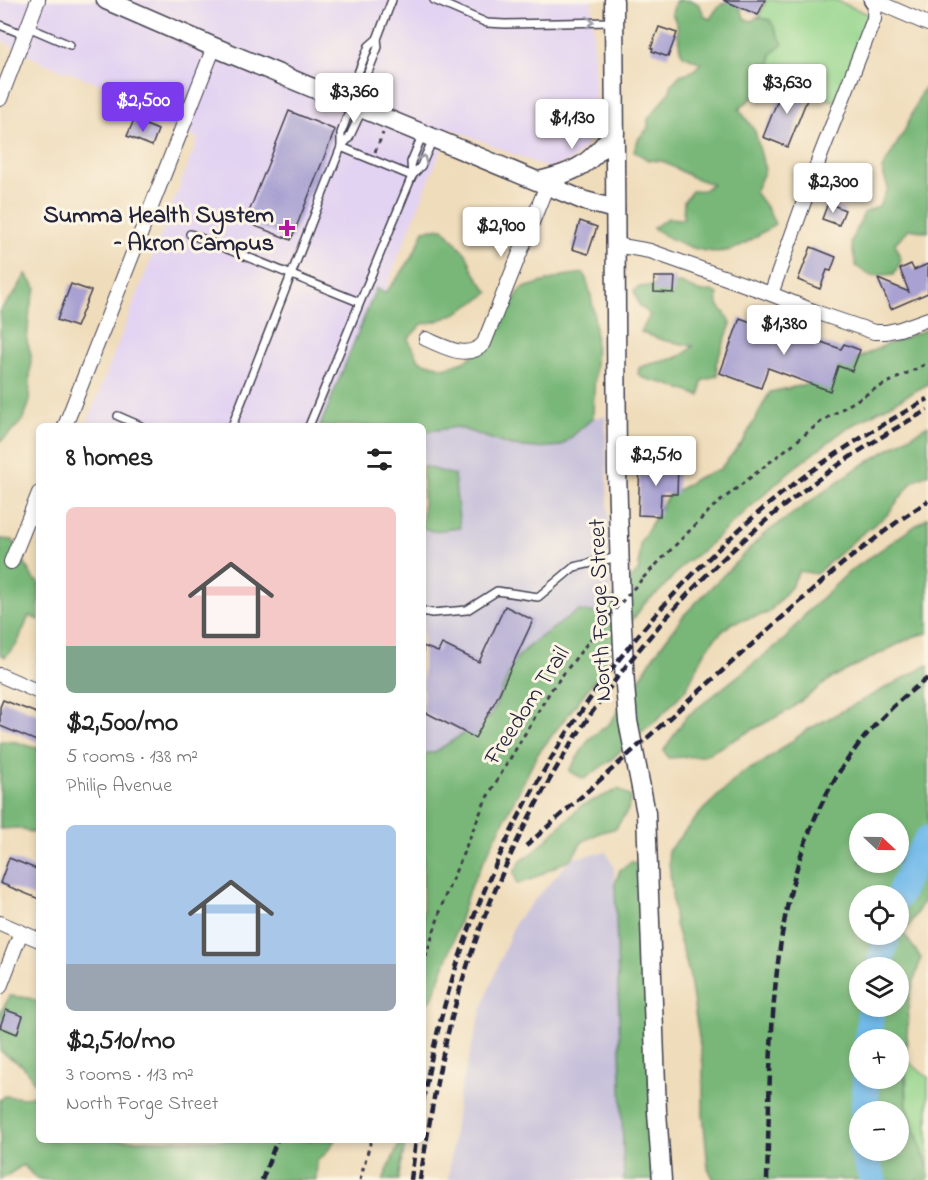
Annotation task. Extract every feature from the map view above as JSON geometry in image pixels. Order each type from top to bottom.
[{"type":"street","points":[[0,99],[38,0]]},
{"type":"street","points":[[106,0],[585,201],[615,209]]},
{"type":"street","name":"North Forge Street","points":[[614,0],[617,471],[624,686],[628,721],[646,813],[657,1112],[662,1180]]},
{"type":"street","points":[[771,294],[821,154],[874,19],[874,0],[928,24]]},
{"type":"street","points":[[66,423],[214,47]]},
{"type":"street","points":[[426,339],[467,353],[478,349],[484,343],[543,183],[588,162],[599,153],[615,131]]},
{"type":"street","points":[[616,245],[650,251],[771,294],[818,314],[874,332],[900,329],[928,319]]},
{"type":"street","points":[[11,562],[36,500]]},
{"type":"street","points":[[0,675],[36,691]]},
{"type":"street","points":[[0,923],[36,939]]},
{"type":"street","points":[[0,987],[21,932]]},
{"type":"lane","points":[[233,423],[341,147],[349,138],[354,105],[369,46],[377,39],[392,0]]},
{"type":"lane","points":[[434,0],[487,23],[614,22]]},
{"type":"lane","points":[[0,24],[70,45]]},
{"type":"lane","points":[[341,147],[341,133],[354,105]]},
{"type":"lane","points":[[412,176],[411,162],[428,135]]},
{"type":"lane","points":[[310,423],[412,176],[420,166],[428,135]]},
{"type":"lane","points":[[341,147],[412,176]]},
{"type":"lane","points":[[190,234],[359,302]]},
{"type":"lane","points":[[118,416],[134,423]]},
{"type":"lane","points":[[426,612],[467,610],[497,591],[537,597],[574,567],[620,556]]},
{"type":"path","points":[[372,158],[385,130]]},
{"type":"path","name":"Freedom Trail","points":[[426,956],[444,899],[486,799],[551,690],[603,623],[643,578],[713,507],[822,421],[875,389],[928,363]]},
{"type":"path","points":[[360,1180],[370,1143]]},
{"type":"shaded area","name":"Summa Health System – Akron Campus","points":[[0,0],[592,0],[596,123],[586,147],[571,161],[547,168],[450,128],[384,293],[376,289],[321,423],[87,423],[198,139],[99,96],[102,85],[41,62],[0,39]]},
{"type":"shaded area","points":[[605,416],[611,600],[599,613],[514,661],[491,716],[435,752],[426,754],[426,529],[432,531],[454,475],[426,467],[426,432],[457,427],[511,446],[561,446],[593,418]]},
{"type":"shaded area","points":[[606,852],[614,867],[624,1180],[448,1180],[458,1099],[482,1008],[515,922],[572,858]]},
{"type":"green space","points":[[677,0],[696,2],[705,17],[710,19],[720,5],[737,0],[745,19],[753,21],[756,17],[770,20],[783,44],[771,54],[770,76],[764,88],[739,109],[755,131],[765,170],[755,192],[775,224],[734,249],[713,252],[692,248],[653,228],[668,218],[683,219],[684,201],[692,191],[704,190],[712,184],[692,177],[662,161],[648,160],[634,151],[639,138],[648,128],[648,119],[669,93],[672,84],[680,75],[693,71],[701,63],[683,55],[680,50],[677,25],[672,13]]},
{"type":"green space","points":[[766,0],[835,0],[868,14],[836,102],[769,76],[771,54],[759,17]]},
{"type":"green space","points":[[928,84],[928,232],[909,229],[895,243],[901,261],[894,274],[871,276],[856,266],[851,242],[864,213],[879,206],[888,188],[882,169],[905,130],[921,93]]},
{"type":"green space","points":[[443,228],[467,255],[473,271],[489,293],[449,317],[422,324],[408,339],[420,361],[445,368],[464,361],[484,349],[521,289],[563,276],[584,273],[590,290],[595,326],[593,418],[561,446],[538,448],[511,446],[457,427],[426,432],[426,423],[321,423],[376,288],[385,293],[403,271],[424,230]]},
{"type":"green space","points":[[26,274],[36,288],[30,308],[27,341],[31,354],[29,404],[23,420],[0,441],[0,310],[15,293]]},
{"type":"green space","points":[[680,283],[701,292],[712,291],[718,294],[718,304],[731,324],[716,364],[718,375],[702,381],[700,396],[643,378],[638,374],[639,368],[680,356],[693,346],[662,340],[641,332],[650,315],[639,305],[634,290],[640,287]]},
{"type":"green space","points":[[928,329],[928,384],[847,428],[790,471],[703,550],[685,563],[661,590],[645,603],[615,643],[597,677],[537,755],[469,890],[447,960],[431,1001],[426,1002],[426,754],[435,752],[491,716],[514,661],[531,644],[578,611],[599,613],[639,570],[640,543],[667,497],[697,478],[720,469],[743,441],[770,392],[804,385],[883,346]]},
{"type":"green space","points":[[928,425],[928,474],[913,481],[887,515],[816,574],[799,571],[791,587],[768,613],[732,623],[714,639],[686,689],[655,722],[636,736],[611,760],[584,779],[569,771],[589,739],[610,723],[655,654],[684,615],[763,535],[853,471]]},
{"type":"green space","points":[[426,467],[454,475],[460,528],[432,531],[426,529]]},
{"type":"green space","points":[[928,517],[928,633],[912,637],[832,678],[789,710],[704,756],[668,758],[664,750],[686,717],[786,638],[808,611],[849,572]]},
{"type":"green space","points":[[0,539],[13,540],[36,581],[36,619],[29,616],[17,644],[5,657],[0,654]]},
{"type":"green space","points":[[928,665],[928,894],[909,926],[909,885],[849,885],[849,945],[909,945],[909,941],[921,958],[909,998],[909,957],[849,957],[849,1017],[908,1017],[907,1029],[849,1029],[849,1089],[906,1089],[907,1101],[849,1101],[849,1161],[909,1161],[909,1112],[928,1168],[928,1180],[714,1180],[708,1168],[703,1114],[703,1065],[689,973],[675,924],[668,851],[703,810],[742,773],[762,763],[807,730]]},
{"type":"green space","points":[[0,741],[16,742],[36,748],[36,833],[17,828],[0,829]]},
{"type":"green space","points":[[619,789],[631,797],[628,810],[616,828],[599,833],[582,842],[572,858],[530,880],[517,884],[514,872],[521,861],[535,851],[581,806]]},
{"type":"green space","points":[[631,862],[639,863],[643,872],[654,1180],[624,1180],[615,884],[620,870]]},
{"type":"green space","points":[[10,996],[36,1001],[36,1084],[23,1066],[0,1051],[0,1013]]},
{"type":"green space","points":[[909,1062],[928,1077],[928,1168],[909,1112],[909,1101],[907,1101]]},
{"type":"green space","points":[[36,1094],[36,1143],[333,1143],[317,1161],[316,1180],[44,1180],[36,1178],[23,1165],[0,1180],[0,1100],[5,1096],[25,1098]]},
{"type":"green space","points":[[400,1143],[405,1143],[398,1180],[383,1180]]},
{"type":"building","points":[[723,0],[765,0],[758,15]]},
{"type":"building","points":[[659,27],[677,33],[668,57],[652,51],[651,48]]},
{"type":"building","points":[[785,82],[810,92],[788,147],[763,137]]},
{"type":"building","points":[[289,111],[335,130],[291,240],[245,222]]},
{"type":"building","points":[[134,120],[158,130],[152,146],[127,136]]},
{"type":"building","points":[[828,203],[845,210],[839,225],[822,219]]},
{"type":"building","points":[[580,221],[597,227],[588,254],[572,249]]},
{"type":"building","points":[[811,247],[836,257],[831,271],[827,270],[820,289],[798,280]]},
{"type":"building","points":[[911,264],[914,270],[928,264],[928,293],[891,309],[878,279],[909,292],[900,269]]},
{"type":"building","points":[[654,277],[675,277],[674,293],[654,292]]},
{"type":"building","points":[[71,284],[91,291],[76,327],[57,320]]},
{"type":"building","points":[[740,318],[792,335],[793,332],[841,349],[844,344],[860,350],[852,371],[838,366],[830,391],[768,368],[761,388],[720,373]]},
{"type":"building","points":[[640,464],[678,465],[677,494],[661,494],[660,516],[638,515]]},
{"type":"building","points":[[505,606],[533,620],[498,696],[475,738],[426,713],[426,647],[438,652],[442,644],[479,662]]},
{"type":"building","points":[[3,700],[36,713],[36,741],[0,726],[0,707]]},
{"type":"building","points":[[9,858],[36,869],[36,898],[0,883]]},
{"type":"building","points":[[6,1010],[23,1016],[17,1034],[0,1027]]},
{"type":"waterway","points":[[903,885],[915,859],[928,839]]},
{"type":"waterway","points":[[882,957],[884,945]]},
{"type":"waterway","points":[[869,1029],[870,1017]]},
{"type":"waterway","points":[[865,1089],[865,1101]]},
{"type":"waterway","points":[[866,1161],[873,1180]]},
{"type":"railway","points":[[426,1087],[442,1015],[469,931],[503,849],[544,771],[591,697],[645,627],[705,562],[770,503],[846,447],[928,399]]},
{"type":"railway","points":[[420,1180],[446,1041],[458,996],[489,904],[530,816],[578,733],[634,656],[698,584],[768,519],[845,461],[928,410]]},
{"type":"railway","points":[[526,846],[842,564],[928,501]]},
{"type":"railway","points":[[767,1180],[771,1041],[777,972],[788,905],[806,841],[834,781],[874,727],[928,678]]},
{"type":"railway","points":[[262,1180],[276,1143]]},
{"type":"railway","points":[[411,1180],[416,1143]]},
{"type":"place","name":"Summa Health System – Akron Campus","points":[[287,228]]}]
